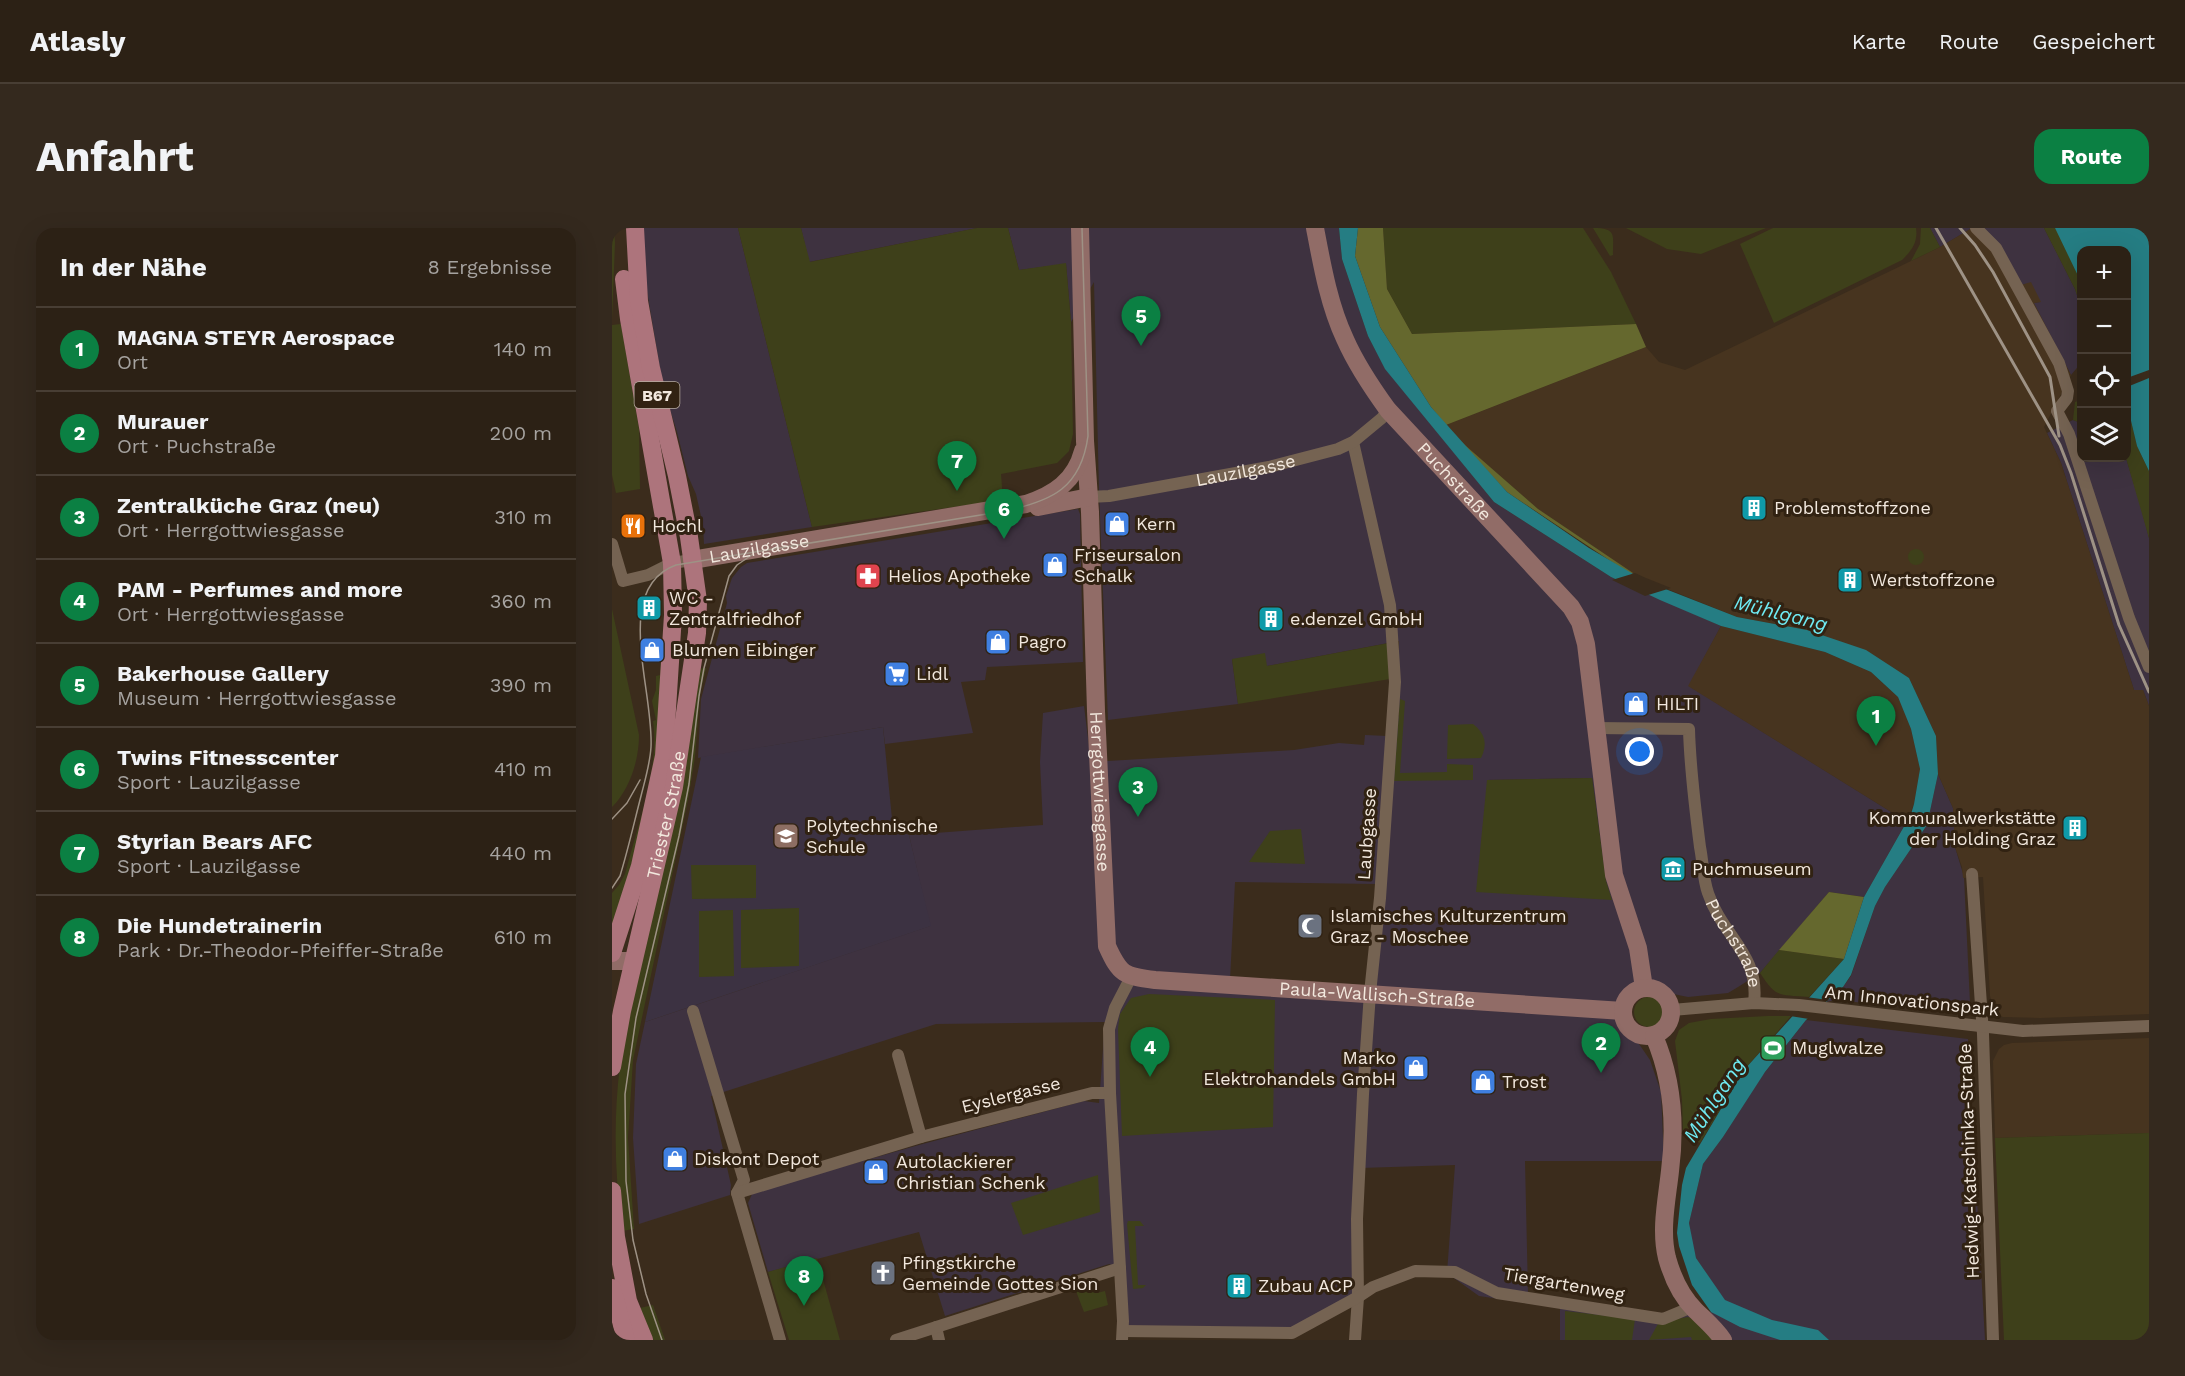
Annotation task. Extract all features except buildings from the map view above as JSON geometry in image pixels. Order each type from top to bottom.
[{"type":"main road","name":"Triester Straße","points":[[612,953],[640,866],[664,756],[673,625],[672,563],[628,308],[622,228]]},
{"type":"main road","name":"Triester Straße","points":[[612,1067],[633,961],[637,953],[674,787],[697,633],[698,601],[677,476],[649,357],[639,301],[634,228]]},
{"type":"main road","points":[[612,1191],[616,1237],[628,1301],[644,1340]]},
{"type":"main road","points":[[612,1288],[626,1340]]},
{"type":"street","name":"Herrgottwiesgasse","points":[[1080,228],[1085,441],[1107,946],[1116,967],[1131,977]]},
{"type":"street","name":"Puchstraße","points":[[1315,228],[1333,307],[1344,338],[1368,381],[1388,410],[1571,607],[1580,622],[1586,644],[1614,875],[1638,948],[1644,988]]},
{"type":"street","points":[[1976,228],[1996,248],[2059,363],[2067,398],[2057,411],[2069,434],[2129,618],[2149,667]]},
{"type":"street","name":"Lauzilgasse","points":[[1002,509],[1023,510],[1269,467],[1338,449],[1353,442],[1382,418],[1388,410]]},
{"type":"street","name":"Lauzilgasse","points":[[692,560],[1002,509],[1044,498],[1063,486],[1071,477],[1079,465],[1085,441]]},
{"type":"street","name":"Laubgasse","points":[[1353,442],[1390,605],[1395,682],[1380,898],[1370,993],[1357,1219],[1358,1297],[1355,1340]]},
{"type":"street","points":[[1071,477],[1079,480],[1089,497]]},
{"type":"street","points":[[612,544],[622,580],[648,575],[672,563],[692,560]]},
{"type":"street","name":"Puchstraße","points":[[1595,728],[1689,729],[1690,773],[1707,891],[1717,916],[1750,962],[1755,979],[1755,1003]]},
{"type":"street","name":"Hedwig-Katschinka-Straße","points":[[1972,874],[1982,1027],[1993,1340]]},
{"type":"street","points":[[612,961],[633,961]]},
{"type":"street","points":[[1122,1336],[1110,1093],[1110,1020],[1131,977]]},
{"type":"street","name":"Paula-Wallisch-Straße","points":[[1131,977],[1623,1011]]},
{"type":"street","points":[[1644,988],[1659,991],[1665,996],[1672,1010],[1667,1028],[1654,1036],[1635,1033],[1626,1025],[1623,1011],[1624,1005],[1632,994],[1644,988]]},
{"type":"street","name":"Am Innovationspark","points":[[1672,1010],[1755,1003],[1799,1005],[2023,1031],[2149,1026]]},
{"type":"street","points":[[693,1011],[744,1180],[737,1193],[780,1340]]},
{"type":"street","points":[[1654,1036],[1666,1070],[1673,1112],[1673,1148],[1664,1221],[1667,1258],[1680,1291],[1723,1340]]},
{"type":"street","points":[[898,1055],[921,1137]]},
{"type":"street","name":"Eyslergasse","points":[[737,1193],[921,1137],[1092,1093],[1110,1093]]},
{"type":"street","points":[[896,1340],[1120,1268]]},
{"type":"street","name":"Tiergartenweg","points":[[1122,1336],[1290,1333],[1373,1287],[1415,1271],[1455,1272],[1497,1293],[1662,1319],[1692,1307]]},
{"type":"street","points":[[936,1327],[939,1340]]},
{"type":"shaded area","points":[[644,228],[738,228],[812,527],[704,544],[703,525],[696,494],[688,476],[663,387],[641,255]]},
{"type":"shaded area","points":[[801,228],[977,228],[809,262]]},
{"type":"shaded area","points":[[1008,228],[1339,228],[1342,259],[1368,336],[1385,368],[1494,502],[1611,577],[1721,626],[1689,686],[1896,815],[1908,819],[1864,897],[1829,892],[1760,973],[1738,987],[1728,993],[1688,997],[1644,988],[1632,994],[1623,1011],[1626,1025],[1650,1060],[1661,1092],[1664,1161],[1525,1161],[1528,1293],[1665,1318],[1692,1307],[1711,1312],[1724,1300],[1696,1258],[1692,1243],[1689,1223],[1703,1164],[1762,1076],[1806,1020],[1968,1039],[1985,1340],[1560,1340],[1560,1308],[1479,1296],[1447,1273],[1455,1165],[1360,1168],[1358,1297],[1298,1330],[1123,1331],[1120,1268],[1109,1264],[945,1316],[919,1232],[768,1272],[748,1203],[753,1192],[1084,1101],[1099,1103],[1105,1022],[936,1024],[711,1096],[731,1185],[730,1195],[639,1224],[633,1138],[636,1064],[645,1022],[930,926],[909,835],[1043,825],[1040,762],[1043,713],[1084,706],[1091,762],[1294,750],[1339,743],[1364,745],[1365,735],[1387,736],[1399,716],[1399,641],[1267,666],[1232,659],[1238,704],[1108,720],[1094,282],[1071,322],[1066,264],[1019,270]],"holes":[[[1592,778],[1606,882],[1611,900],[1487,780]],[[1235,882],[1376,884],[1366,987],[1230,980]]]},
{"type":"shaded area","points":[[1930,228],[1972,228],[1940,247]]},
{"type":"shaded area","points":[[1972,228],[2044,228],[2077,295],[2077,368],[2071,375],[2033,303],[2040,302],[2021,285]]},
{"type":"shaded area","points":[[1972,228],[2021,285],[2031,282],[2041,302],[2034,303],[2071,375],[2044,427],[2061,463],[2134,690],[2143,690],[2149,706],[2149,1014],[2040,1018],[2003,1017],[1995,1013],[1990,996],[1983,877],[1963,878],[1955,847],[1953,808],[1938,774],[1936,736],[1909,678],[1807,630],[1737,617],[1630,574],[1507,492],[1446,425],[1646,347],[1659,362],[1685,370],[1940,247]]},
{"type":"shaded area","points":[[2073,420],[2077,422],[2077,462],[2127,462],[2149,538],[2149,706],[2143,690],[2134,690],[2061,463],[2047,433]]},
{"type":"shaded area","points":[[1078,509],[1080,514],[1083,662],[987,667],[985,680],[961,682],[973,733],[885,744],[883,727],[698,758],[701,699],[727,603],[726,596],[732,578],[747,563]]},
{"type":"shaded area","points":[[1721,626],[1825,652],[1871,672],[1898,697],[1911,729],[1920,769],[1914,804],[1908,819],[1896,815],[1688,686]]},
{"type":"shaded area","points":[[883,727],[893,829],[909,835],[931,926],[645,1022],[701,757]]},
{"type":"shaded area","points":[[1938,774],[1953,808],[1955,847],[1964,877],[1970,1003],[1968,1008],[1961,1012],[1951,1012],[1836,1000],[1826,1002],[1843,987],[1851,976],[1875,906],[1885,887],[1927,825]]},
{"type":"shaded area","points":[[2149,1038],[2149,1133],[1995,1138],[1993,1061],[1999,1049],[2004,1045]]},
{"type":"green space","points":[[612,228],[614,228],[615,243],[612,320]]},
{"type":"green space","points":[[738,228],[801,228],[810,262],[977,228],[1008,228],[1019,270],[1066,263],[1071,322],[1073,434],[1069,451],[1057,463],[1001,474],[1003,500],[812,527]]},
{"type":"green space","points":[[1358,228],[1383,228],[1387,289],[1412,334],[1636,324],[1646,347],[1446,425],[1431,407],[1380,327],[1355,256]]},
{"type":"green space","points":[[1383,228],[1583,228],[1611,272],[1636,324],[1412,334],[1387,289]]},
{"type":"green space","points":[[1593,228],[1610,231],[1613,255],[1610,256]]},
{"type":"green space","points":[[1626,228],[1766,228],[1701,254],[1667,249]]},
{"type":"green space","points":[[1773,228],[1916,228],[1916,238],[1914,246],[1902,260],[1774,323],[1740,244]]},
{"type":"green space","points":[[1921,228],[1930,228],[1940,247],[1911,261],[1920,244]]},
{"type":"green space","points":[[2044,228],[2055,228],[2060,235],[2077,273],[2077,295]]},
{"type":"green space","points":[[621,324],[639,429],[640,489],[616,493],[612,475],[612,325]]},
{"type":"green space","points":[[2077,401],[2077,422],[2073,420],[2075,402]]},
{"type":"green space","points":[[2131,421],[2137,446],[2149,471],[2149,538],[2127,462],[2131,462]]},
{"type":"green space","points":[[1458,439],[1538,509],[1633,573],[1630,574],[1507,492]]},
{"type":"green space","points":[[1913,549],[1919,549],[1924,557],[1922,563],[1913,565],[1908,560],[1908,554]]},
{"type":"green space","points":[[612,609],[639,735],[632,774],[624,792],[612,807]]},
{"type":"green space","points":[[1389,643],[1390,679],[1238,704],[1232,659],[1265,653],[1267,666]]},
{"type":"green space","points":[[664,656],[652,793],[612,932],[612,893],[625,874],[650,778],[654,739],[653,721],[656,720],[652,701],[656,690],[656,676],[660,675],[661,657]]},
{"type":"green space","points":[[706,668],[700,694],[695,757],[688,800],[633,1060],[628,1138],[634,1229],[622,1231],[616,1148],[616,1107],[620,1065],[697,669]]},
{"type":"green space","points":[[1400,699],[1405,701],[1400,773],[1447,772],[1447,764],[1473,765],[1473,780],[1394,781]]},
{"type":"green space","points":[[1473,724],[1480,731],[1485,743],[1481,758],[1447,759],[1448,725]]},
{"type":"green space","points":[[1592,778],[1606,881],[1612,900],[1476,892],[1487,780]]},
{"type":"green space","points":[[1301,829],[1305,864],[1249,862],[1270,831]]},
{"type":"green space","points":[[691,865],[756,865],[756,898],[692,899]]},
{"type":"green space","points":[[1829,892],[1864,897],[1844,959],[1779,950]]},
{"type":"green space","points":[[799,908],[799,966],[741,968],[741,910]]},
{"type":"green space","points":[[733,910],[734,976],[699,977],[699,911]]},
{"type":"green space","points":[[1779,950],[1844,959],[1809,997],[1785,995],[1775,991],[1760,973]]},
{"type":"green space","points":[[1149,994],[1275,1000],[1273,1127],[1122,1136],[1118,1029],[1120,1014],[1131,998]]},
{"type":"green space","points":[[1649,997],[1655,998],[1663,1006],[1663,1018],[1655,1026],[1649,1027],[1643,1026],[1635,1018],[1634,1012],[1635,1006],[1643,998]]},
{"type":"green space","points":[[1791,1016],[1744,1070],[1700,1143],[1683,1132],[1682,1100],[1675,1041],[1679,1030],[1689,1023],[1711,1019]]},
{"type":"green space","points":[[2149,1133],[2149,1340],[2004,1340],[1995,1138]]},
{"type":"green space","points":[[1098,1175],[1100,1212],[1023,1235],[1011,1203]]},
{"type":"green space","points":[[1128,1221],[1140,1221],[1144,1226],[1135,1226],[1138,1285],[1146,1285],[1143,1288],[1133,1289],[1127,1224]]},
{"type":"green space","points":[[817,1258],[840,1340],[789,1340],[768,1272]]},
{"type":"green space","points":[[1094,1281],[1097,1293],[1105,1291],[1108,1305],[1084,1312],[1074,1286]]},
{"type":"green space","points":[[653,1305],[665,1340],[653,1340],[640,1308]]},
{"type":"green space","points":[[1565,1311],[1635,1319],[1632,1340],[1565,1340]]},
{"type":"green space","points":[[1688,1317],[1696,1320],[1715,1340],[1692,1340],[1691,1337],[1649,1340],[1659,1322]]},
{"type":"water","name":"Mühlgang","points":[[1339,228],[1358,228],[1355,256],[1380,327],[1431,407],[1507,492],[1589,548],[1645,581],[1737,617],[1807,630],[1866,650],[1909,678],[1936,736],[1938,774],[1927,825],[1885,887],[1875,906],[1851,975],[1843,987],[1806,1020],[1765,1072],[1703,1164],[1689,1223],[1696,1258],[1725,1300],[1772,1320],[1818,1330],[1829,1340],[1780,1340],[1740,1327],[1711,1312],[1692,1285],[1679,1246],[1677,1233],[1682,1185],[1686,1168],[1744,1070],[1844,959],[1864,897],[1911,814],[1920,769],[1911,729],[1898,697],[1871,672],[1825,652],[1721,626],[1611,577],[1494,502],[1385,369],[1368,336],[1342,259]]},
{"type":"water","points":[[2055,228],[2149,228],[2149,471],[2137,446],[2131,421],[2131,246],[2077,246],[2077,274]]},
{"type":"pier","points":[[2149,370],[2149,378],[2131,385],[2131,377]]},
{"type":"pier","points":[[1635,573],[1671,588],[1645,596],[1612,580]]},
{"type":"pier","points":[[1806,997],[1828,1000],[1809,1019],[1790,1016]]},
{"type":"tram line","points":[[612,888],[623,866],[650,760],[650,724],[643,670],[641,618],[646,595],[657,577],[676,565],[1005,511],[1050,497],[1062,489],[1079,468],[1088,436],[1082,228]]},
{"type":"tram line","points":[[662,1340],[646,1294],[633,1240],[626,1181],[625,1094],[636,1018],[689,784],[704,668],[729,576],[737,565],[753,554]]},
{"type":"tram line","points":[[612,819],[627,803],[640,780]]},
{"type":"railway","points":[[1936,228],[2060,445],[2119,625],[2149,692]]},
{"type":"railway","points":[[1960,228],[1975,245],[1993,272],[2050,377],[2059,436]]},
{"type":"place","name":"Bakerhouse Gallery","points":[[1141,346]]},
{"type":"place","name":"Styrian Bears AFC","points":[[957,491]]},
{"type":"place","name":"Problemstoffzone","points":[[1754,508]]},
{"type":"place","name":"Kern","points":[[1117,524]]},
{"type":"place","name":"Hochl","points":[[633,526]]},
{"type":"place","name":"Twins Fitnesscenter","points":[[1004,539]]},
{"type":"place","name":"Friseursalon Schalk","points":[[1055,565]]},
{"type":"place","name":"Helios Apotheke","points":[[868,576]]},
{"type":"place","name":"Wertstoffzone","points":[[1850,580]]},
{"type":"place","name":"WC - Zentralfriedhof","points":[[649,608]]},
{"type":"place","name":"e.denzel GmbH","points":[[1271,619]]},
{"type":"place","name":"Pagro","points":[[998,642]]},
{"type":"place","name":"Blumen Eibinger","points":[[652,650]]},
{"type":"place","name":"Lidl","points":[[897,674]]},
{"type":"place","name":"HILTI","points":[[1636,704]]},
{"type":"place","name":"MAGNA STEYR Aerospace","points":[[1876,746]]},
{"type":"place","name":"Zentralküche Graz (neu)","points":[[1138,817]]},
{"type":"place","name":"Kommunalwerkstätte der Holding Graz","points":[[2075,828]]},
{"type":"place","name":"Polytechnische Schule","points":[[786,836]]},
{"type":"place","name":"Puchmuseum","points":[[1673,869]]},
{"type":"place","name":"Islamisches Kulturzentrum Graz - Moschee","points":[[1310,926]]},
{"type":"place","name":"Muglwalze","points":[[1773,1048]]},
{"type":"place","name":"Marko Elektrohandels GmbH","points":[[1416,1068]]},
{"type":"place","name":"Murauer","points":[[1601,1073]]},
{"type":"place","name":"PAM - Perfumes and more","points":[[1150,1077]]},
{"type":"place","name":"Trost","points":[[1483,1082]]},
{"type":"place","name":"Diskont Depot","points":[[675,1159]]},
{"type":"place","name":"Autolackierer Christian Schenk","points":[[876,1172]]},
{"type":"place","name":"Pfingstkirche Gemeinde Gottes Sion","points":[[883,1273]]},
{"type":"place","name":"Zubau ACP","points":[[1239,1286]]},
{"type":"place","name":"Die Hundetrainerin","points":[[804,1306]]}]
